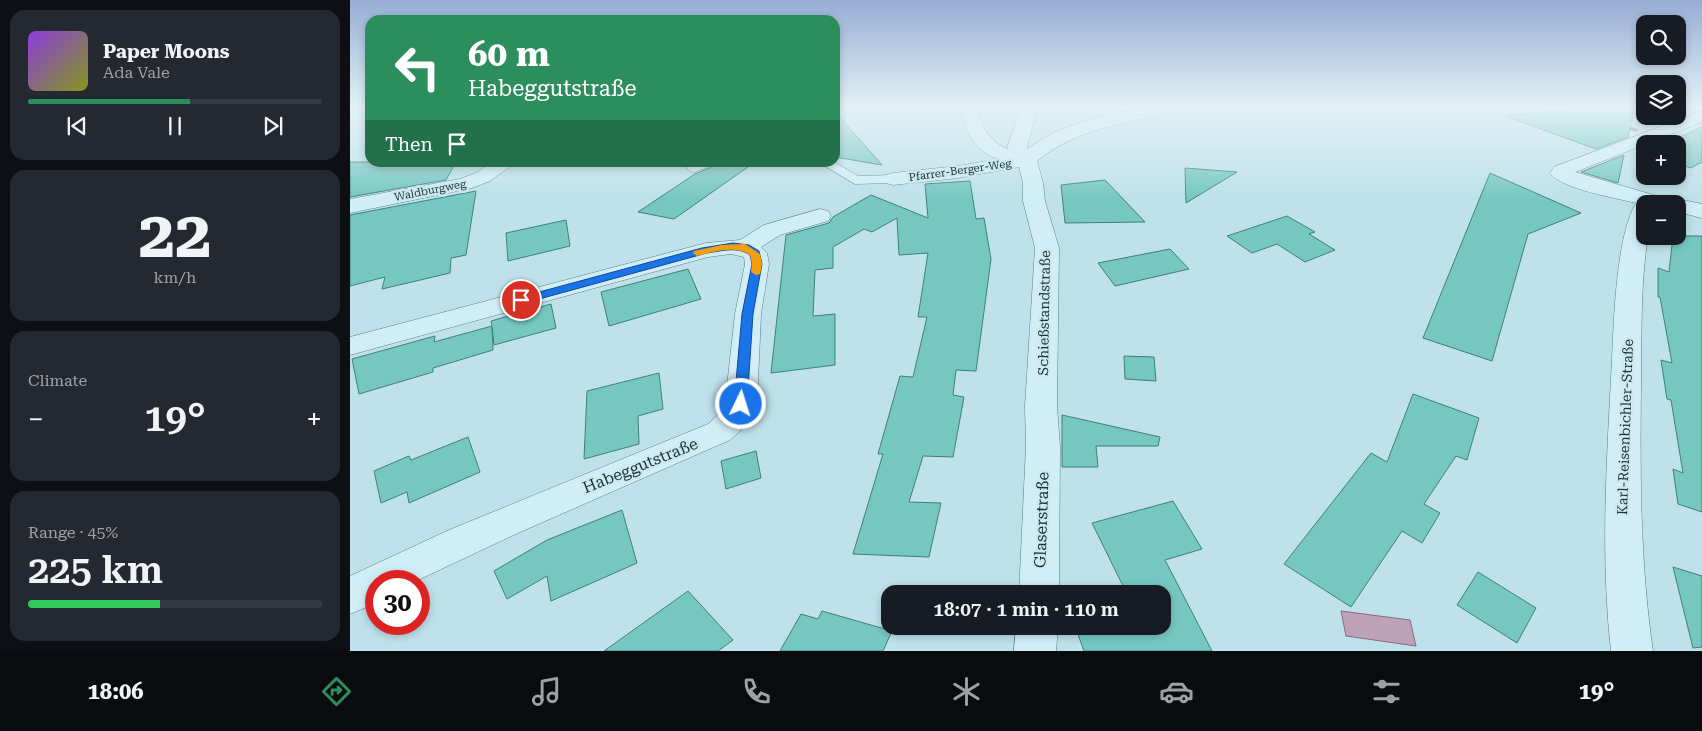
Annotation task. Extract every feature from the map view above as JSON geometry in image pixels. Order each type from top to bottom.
[{"type":"street","points":[[981,137],[987,145],[1001,155],[1027,160],[1042,148],[1064,137]]},
{"type":"street","name":"Schießstandstraße","points":[[1020,137],[1017,148],[1027,160],[1033,183],[1034,201],[1047,248],[1041,406],[1043,446]]},
{"type":"street","name":"Karl-Reisenbichler-Straße","points":[[1636,199],[1574,180],[1560,173],[1647,137]]},
{"type":"street","name":"Pfarrer-Berger-Weg","points":[[893,179],[969,171],[1027,160]]},
{"type":"street","name":"Waldburgweg","points":[[350,206],[465,184],[483,177],[498,167]]},
{"type":"street","points":[[1686,208],[1702,211]]},
{"type":"street","points":[[350,346],[706,250],[733,246],[745,247],[772,230],[820,216]]},
{"type":"street","name":"Karl-Reisenbichler-Straße","points":[[1632,651],[1624,601],[1622,488],[1634,247],[1636,242]]},
{"type":"street","name":"Habeggutstraße","points":[[400,570],[514,517],[719,432],[732,420],[741,404],[748,314],[757,264],[755,254],[745,247]]},
{"type":"street","name":"Glaserstraße","points":[[1038,585],[1043,446]]},
{"type":"street","name":"Habeggutstraße","points":[[350,596],[365,588]]},
{"type":"street","points":[[1035,651],[1036,635]]},
{"type":"lane","points":[[693,169],[699,167]]},
{"type":"lane","points":[[833,167],[856,180],[893,179]]},
{"type":"shaded area","points":[[1341,611],[1410,620],[1416,646],[1346,636]]},
{"type":"building","points":[[840,137],[858,137],[882,165],[840,158]]},
{"type":"building","points":[[1564,137],[1627,137],[1596,149]]},
{"type":"building","points":[[1686,137],[1702,137],[1702,162],[1691,168],[1686,166]]},
{"type":"building","points":[[1624,155],[1618,183],[1581,172]]},
{"type":"building","points":[[350,162],[365,162],[365,167],[453,167],[446,180],[350,197]]},
{"type":"building","points":[[712,167],[748,167],[674,219],[638,212],[695,174]]},
{"type":"building","points":[[1185,168],[1237,172],[1186,203]]},
{"type":"building","points":[[1490,173],[1581,213],[1528,234],[1492,361],[1423,338]]},
{"type":"building","points":[[1105,180],[1145,222],[1065,223],[1061,185]]},
{"type":"building","points":[[970,181],[976,219],[984,218],[991,259],[976,371],[956,370],[953,395],[964,397],[953,457],[923,456],[909,502],[941,503],[929,557],[853,554],[883,454],[878,454],[900,376],[913,377],[927,317],[918,317],[928,253],[899,255],[897,218],[872,232],[864,229],[833,247],[833,268],[815,270],[813,316],[835,314],[835,365],[771,373],[786,235],[829,223],[833,217],[871,195],[928,218],[925,184]]},
{"type":"building","points":[[476,191],[466,255],[451,258],[450,273],[382,289],[385,277],[350,286],[350,215]]},
{"type":"building","points":[[1287,216],[1315,232],[1309,234],[1335,250],[1305,262],[1277,244],[1252,253],[1227,236]]},
{"type":"building","points":[[566,220],[570,246],[508,261],[506,233]]},
{"type":"building","points":[[1686,236],[1702,236],[1702,512],[1678,504],[1673,469],[1683,473],[1671,400],[1667,399],[1661,360],[1672,363],[1660,297],[1658,297],[1658,268],[1669,272],[1672,245],[1686,245]]},
{"type":"building","points":[[1170,249],[1189,269],[1115,286],[1098,263]]},
{"type":"building","points":[[688,269],[701,299],[609,326],[601,292]]},
{"type":"building","points":[[551,304],[556,328],[494,345],[492,327],[493,350],[433,368],[433,372],[359,394],[352,359],[435,336],[434,342],[492,326],[491,321]]},
{"type":"building","points":[[1124,356],[1154,357],[1156,381],[1125,379]]},
{"type":"building","points":[[659,373],[663,409],[638,416],[639,444],[584,459],[587,391]]},
{"type":"building","points":[[1413,394],[1479,418],[1467,460],[1456,456],[1424,504],[1440,513],[1422,543],[1402,531],[1351,607],[1284,564],[1371,453],[1387,462]]},
{"type":"building","points":[[1062,415],[1160,437],[1158,446],[1096,446],[1098,467],[1062,467]]},
{"type":"building","points":[[468,437],[480,472],[409,503],[407,492],[381,503],[374,471],[409,456],[411,460]]},
{"type":"building","points":[[756,451],[761,478],[726,489],[721,461]]},
{"type":"building","points":[[1173,501],[1202,549],[1165,560],[1212,651],[1084,651],[1078,635],[1171,635],[1171,585],[1123,585],[1092,523]]},
{"type":"building","points":[[622,510],[637,563],[551,601],[547,576],[507,599],[494,571],[547,540]]},
{"type":"building","points":[[1673,567],[1702,576],[1702,647],[1693,648]]},
{"type":"building","points":[[1478,572],[1536,608],[1517,643],[1457,605]]},
{"type":"building","points":[[688,591],[733,640],[718,651],[604,651]]},
{"type":"building","points":[[822,611],[881,628],[881,635],[890,635],[883,651],[780,651],[801,614],[818,619]]},
{"type":"slow traffic","points":[[697,253],[733,246],[745,247],[755,254],[756,272]]},
{"type":"route","points":[[521,300],[706,250],[733,246],[745,247],[755,254],[757,264],[748,314],[741,404]]}]
